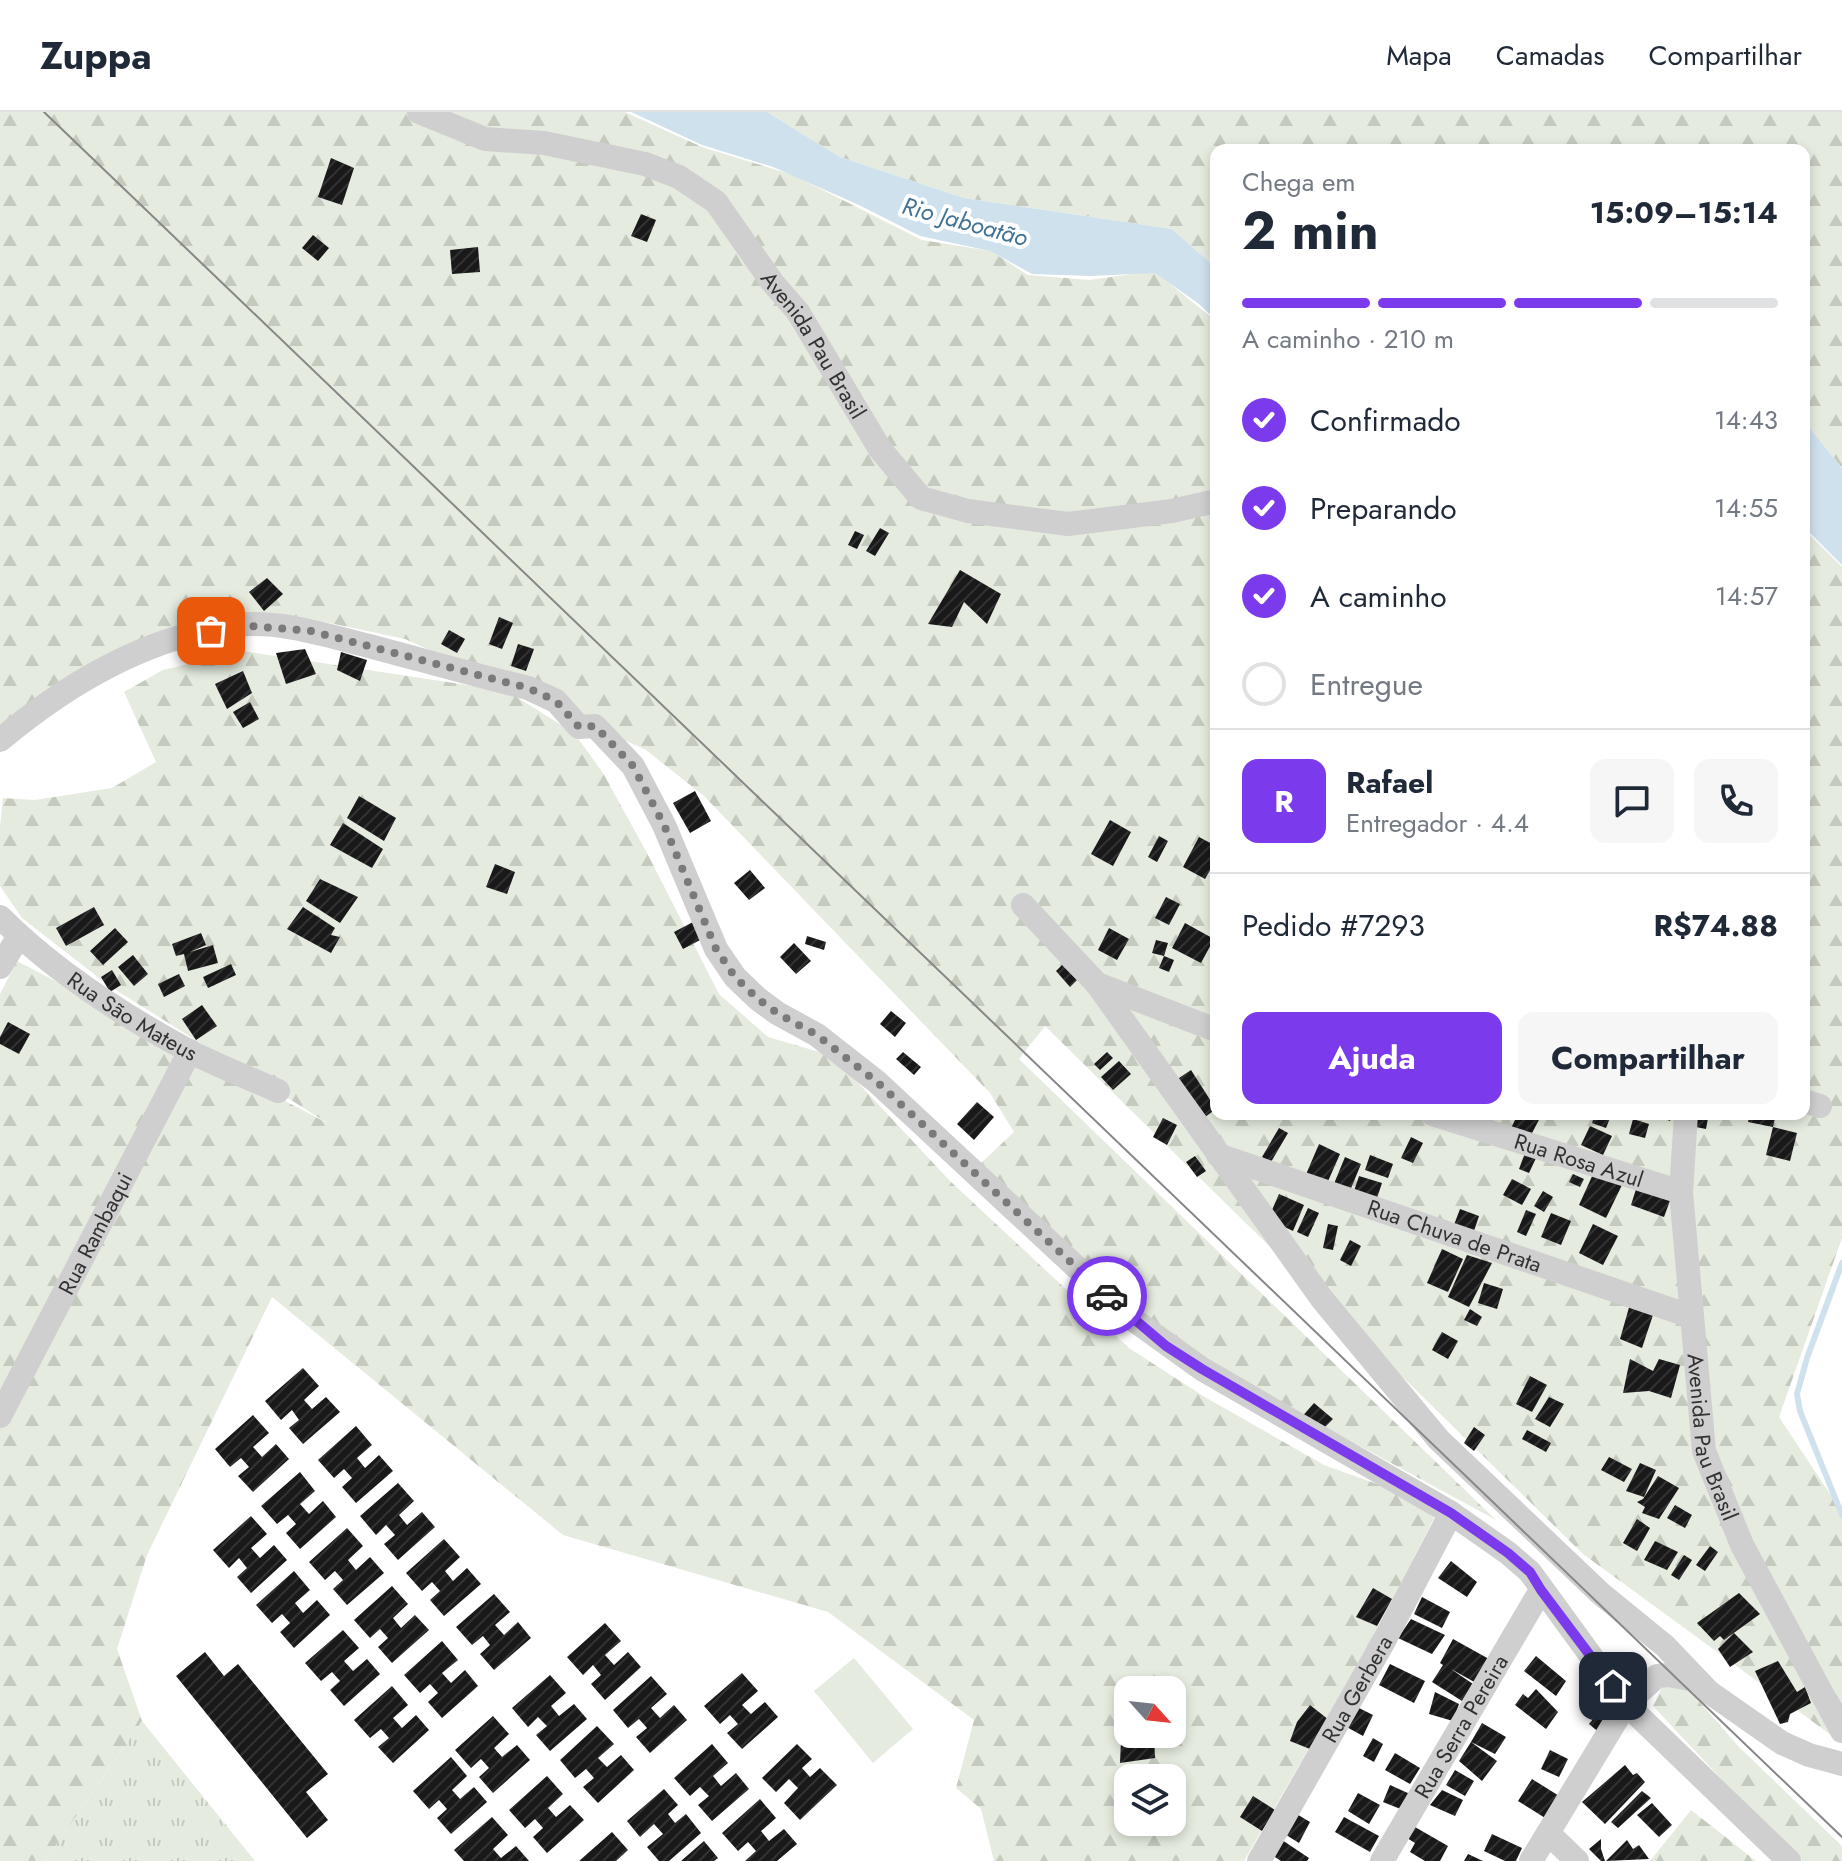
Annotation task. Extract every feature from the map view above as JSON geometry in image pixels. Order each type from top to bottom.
[{"type":"street","name":"Avenida Pau Brasil","points":[[419,112],[485,139],[544,143],[645,164],[679,177],[716,202],[772,282],[798,312],[880,449],[921,498],[968,511],[1068,524],[1172,511],[1210,502]]},
{"type":"street","points":[[0,740],[51,700],[105,666],[184,637],[239,625],[311,631],[528,688],[556,701],[579,727],[595,726],[633,766],[664,825],[716,949],[735,977],[758,999],[817,1035],[877,1082],[1131,1318],[1166,1346],[1451,1513],[1508,1553],[1530,1572],[1626,1704],[1789,1861]]},
{"type":"street","points":[[1023,905],[1097,984],[1322,1299],[1439,1440],[1600,1593],[1665,1646],[1696,1680],[1782,1743],[1809,1755],[1842,1764]]},
{"type":"street","name":"Rua São Mateus","points":[[0,917],[19,936],[117,1007],[190,1051],[278,1091]]},
{"type":"street","points":[[0,967],[19,936]]},
{"type":"street","points":[[1097,984],[1210,1028]]},
{"type":"street","name":"Rua Rambaqui","points":[[0,1416],[190,1051]]},
{"type":"street","name":"Rua Rosa Azul","points":[[1451,1120],[1681,1192]]},
{"type":"street","name":"Avenida Pau Brasil","points":[[1686,1120],[1681,1192],[1704,1451],[1742,1545],[1842,1731]]},
{"type":"street","name":"Rua Chuva de Prata","points":[[1218,1155],[1690,1316]]},
{"type":"street","name":"Rua Gerbera","points":[[1259,1861],[1384,1641],[1451,1513]]},
{"type":"street","name":"Rua Serra Pereira","points":[[1382,1861],[1541,1590]]},
{"type":"street","points":[[1531,1861],[1626,1704],[1657,1676],[1696,1680]]},
{"type":"street","points":[[1548,1833],[1577,1861]]},
{"type":"green space","points":[[0,112],[625,112],[702,147],[793,175],[922,240],[991,251],[1028,275],[1090,280],[1154,271],[1210,316],[1210,1120],[1810,1120],[1810,535],[1842,567],[1842,1238],[1779,1417],[1842,1512],[1842,1743],[1583,1554],[1045,1026],[1019,1059],[1496,1520],[1218,1369],[1144,1315],[981,1163],[1014,1132],[990,1093],[704,796],[646,750],[405,639],[306,618],[187,622],[34,713],[0,741]]},
{"type":"green space","points":[[767,112],[1842,112],[1842,468],[1810,428],[1810,144],[1210,144],[1210,263],[1172,229],[964,198],[840,157]]},
{"type":"green space","points":[[243,651],[507,691],[574,733],[603,773],[719,994],[768,1037],[833,1056],[950,1181],[1129,1348],[1203,1396],[1324,1465],[1402,1493],[1434,1518],[1377,1630],[1244,1861],[994,1861],[981,1809],[956,1788],[974,1720],[828,1612],[563,1535],[272,1297],[147,1555],[117,1649],[142,1721],[45,1861],[0,1861],[0,994],[17,961],[329,1124],[108,985],[22,918],[0,886],[3,798],[35,800],[112,788],[156,762],[124,692],[163,670]]},
{"type":"green space","points":[[854,1658],[913,1729],[873,1763],[814,1691]]},
{"type":"green space","points":[[1663,1685],[1689,1690],[1739,1747],[1842,1846],[1842,1861],[1802,1861],[1770,1831],[1653,1706]]},
{"type":"green space","points":[[142,1721],[255,1861],[45,1861]]},
{"type":"green space","points":[[1691,1810],[1756,1861],[1650,1861]]},
{"type":"water","name":"Rio Jaboatão","points":[[631,112],[767,112],[840,157],[964,198],[1172,229],[1210,263],[1210,314],[1155,273],[1090,276],[1032,274],[990,251],[920,236],[773,167],[702,145]]},
{"type":"water","points":[[1810,428],[1842,468],[1842,565],[1810,533]]},
{"type":"building","points":[[331,158],[354,168],[342,205],[318,197]]},
{"type":"building","points":[[641,214],[656,220],[647,242],[631,236]]},
{"type":"building","points":[[313,235],[329,248],[318,261],[302,248]]},
{"type":"building","points":[[478,247],[480,272],[452,274],[450,250]]},
{"type":"building","points":[[880,528],[889,533],[875,556],[866,551]]},
{"type":"building","points":[[855,531],[864,535],[857,549],[848,545]]},
{"type":"building","points":[[960,570],[1001,594],[987,624],[964,602],[952,627],[928,624]]},
{"type":"building","points":[[267,578],[283,594],[264,611],[249,592]]},
{"type":"building","points":[[499,617],[513,623],[502,649],[489,644]]},
{"type":"building","points":[[449,630],[465,639],[457,653],[441,644]]},
{"type":"building","points":[[518,644],[534,649],[526,671],[511,666]]},
{"type":"building","points":[[305,649],[316,674],[286,684],[276,653]]},
{"type":"building","points":[[341,652],[367,660],[360,681],[337,670]]},
{"type":"building","points":[[243,671],[252,693],[227,709],[215,684]]},
{"type":"building","points":[[250,702],[259,719],[243,728],[233,712]]},
{"type":"building","points":[[695,791],[711,821],[690,833],[673,803]]},
{"type":"building","points":[[359,796],[396,818],[384,841],[347,818]]},
{"type":"building","points":[[1110,820],[1131,832],[1113,866],[1091,854]]},
{"type":"building","points":[[343,823],[383,849],[372,868],[330,845]]},
{"type":"building","points":[[1159,836],[1168,841],[1157,862],[1148,857]]},
{"type":"building","points":[[1199,837],[1210,843],[1210,870],[1205,879],[1183,867]]},
{"type":"building","points":[[495,864],[515,872],[507,894],[486,887]]},
{"type":"building","points":[[750,870],[765,888],[749,900],[734,883]]},
{"type":"building","points":[[320,879],[358,897],[340,923],[306,901]]},
{"type":"building","points":[[1166,897],[1180,904],[1169,925],[1155,918]]},
{"type":"building","points":[[94,907],[104,925],[66,946],[56,928]]},
{"type":"building","points":[[303,907],[335,928],[331,935],[340,937],[331,953],[287,929]]},
{"type":"building","points":[[693,922],[702,939],[683,949],[674,932]]},
{"type":"building","points":[[1185,923],[1210,937],[1210,946],[1201,963],[1172,948]]},
{"type":"building","points":[[115,928],[128,942],[103,965],[90,951]]},
{"type":"building","points":[[1109,928],[1129,939],[1117,960],[1098,950]]},
{"type":"building","points":[[201,933],[206,945],[190,952],[213,945],[218,963],[188,971],[184,954],[176,956],[172,944]]},
{"type":"building","points":[[807,936],[826,942],[824,950],[805,944]]},
{"type":"building","points":[[1156,940],[1168,943],[1164,956],[1152,953]]},
{"type":"building","points":[[794,943],[811,961],[796,974],[780,957]]},
{"type":"building","points":[[133,955],[148,974],[134,986],[118,967]]},
{"type":"building","points":[[1164,956],[1174,960],[1169,972],[1159,968]]},
{"type":"building","points":[[231,964],[236,975],[208,988],[203,977]]},
{"type":"building","points":[[1062,965],[1077,980],[1070,987],[1056,971]]},
{"type":"building","points":[[112,970],[121,985],[110,992],[101,977]]},
{"type":"building","points":[[179,974],[185,986],[164,997],[158,984]]},
{"type":"building","points":[[202,1005],[217,1026],[196,1040],[182,1019]]},
{"type":"building","points":[[891,1011],[906,1023],[895,1037],[880,1024]]},
{"type":"building","points":[[8,1022],[30,1034],[19,1054],[0,1044]]},
{"type":"building","points":[[903,1052],[921,1067],[914,1075],[896,1059]]},
{"type":"building","points":[[1107,1052],[1113,1058],[1100,1070],[1094,1064]]},
{"type":"building","points":[[1119,1061],[1131,1074],[1113,1090],[1101,1077]]},
{"type":"building","points":[[1191,1070],[1210,1100],[1210,1113],[1201,1120],[1176,1080]]},
{"type":"building","points":[[977,1102],[994,1117],[974,1140],[957,1124]]},
{"type":"building","points":[[1163,1118],[1177,1125],[1167,1145],[1153,1137]]},
{"type":"building","points":[[1515,1120],[1539,1120],[1531,1135],[1510,1130]]},
{"type":"building","points":[[1593,1120],[1609,1120],[1606,1128],[1592,1123]]},
{"type":"building","points":[[1633,1120],[1649,1124],[1645,1138],[1629,1134]]},
{"type":"building","points":[[1697,1120],[1708,1120],[1706,1129],[1696,1127]]},
{"type":"building","points":[[1748,1120],[1775,1120],[1773,1127]]},
{"type":"building","points":[[1590,1126],[1612,1136],[1603,1155],[1581,1145]]},
{"type":"building","points":[[1773,1127],[1797,1133],[1790,1161],[1766,1155]]},
{"type":"building","points":[[1279,1128],[1288,1133],[1271,1162],[1262,1157]]},
{"type":"building","points":[[1411,1137],[1423,1143],[1413,1163],[1401,1158]]},
{"type":"building","points":[[1319,1144],[1340,1154],[1325,1188],[1304,1179]]},
{"type":"building","points":[[1525,1153],[1536,1158],[1529,1173],[1519,1169]]},
{"type":"building","points":[[1370,1155],[1393,1164],[1388,1178],[1365,1170]]},
{"type":"building","points":[[1195,1156],[1206,1171],[1197,1177],[1186,1162]]},
{"type":"building","points":[[1345,1157],[1361,1164],[1347,1198],[1331,1191]]},
{"type":"building","points":[[1594,1172],[1622,1185],[1606,1218],[1579,1205]]},
{"type":"building","points":[[1573,1174],[1584,1179],[1580,1187],[1569,1182]]},
{"type":"building","points":[[1359,1176],[1382,1183],[1374,1207],[1351,1200]]},
{"type":"building","points":[[1512,1179],[1531,1189],[1522,1205],[1503,1195]]},
{"type":"building","points":[[1637,1186],[1671,1198],[1664,1217],[1631,1205]]},
{"type":"building","points":[[1543,1191],[1553,1197],[1544,1212],[1534,1206]]},
{"type":"building","points":[[1279,1194],[1304,1205],[1293,1231],[1268,1219]]},
{"type":"building","points":[[1308,1208],[1319,1213],[1308,1237],[1297,1232]]},
{"type":"building","points":[[1460,1209],[1479,1216],[1472,1237],[1452,1230]]},
{"type":"building","points":[[1526,1210],[1536,1214],[1526,1236],[1517,1232]]},
{"type":"building","points":[[1551,1213],[1571,1221],[1561,1245],[1541,1237]]},
{"type":"building","points":[[1328,1224],[1338,1226],[1333,1250],[1323,1248]]},
{"type":"building","points":[[1593,1224],[1618,1236],[1603,1265],[1579,1253]]},
{"type":"building","points":[[1350,1240],[1361,1246],[1351,1266],[1340,1260]]},
{"type":"building","points":[[1442,1249],[1463,1259],[1448,1292],[1427,1283]]},
{"type":"building","points":[[1467,1255],[1492,1263],[1469,1307],[1448,1297]]},
{"type":"building","points":[[1484,1283],[1503,1289],[1497,1309],[1478,1303]]},
{"type":"building","points":[[1630,1304],[1654,1312],[1642,1348],[1620,1339]]},
{"type":"building","points":[[1470,1309],[1482,1317],[1477,1326],[1464,1320]]},
{"type":"building","points":[[1442,1332],[1458,1341],[1448,1359],[1432,1350]]},
{"type":"building","points":[[1630,1359],[1653,1371],[1659,1359],[1680,1365],[1671,1398],[1649,1391],[1623,1393]]},
{"type":"building","points":[[303,1368],[319,1386],[304,1400],[312,1409],[326,1397],[340,1412],[303,1444],[289,1428],[299,1420],[292,1410],[281,1420],[265,1401]]},
{"type":"building","points":[[1530,1376],[1547,1385],[1532,1412],[1516,1404]]},
{"type":"building","points":[[1549,1397],[1564,1404],[1550,1427],[1535,1419]]},
{"type":"building","points":[[1314,1403],[1333,1419],[1321,1431],[1300,1419]]},
{"type":"building","points":[[253,1415],[269,1433],[253,1447],[262,1457],[276,1444],[289,1459],[253,1492],[238,1476],[249,1467],[241,1458],[230,1467],[215,1449]]},
{"type":"building","points":[[356,1426],[372,1445],[357,1458],[365,1468],[379,1455],[393,1471],[356,1503],[342,1487],[352,1478],[344,1469],[334,1478],[318,1460]]},
{"type":"building","points":[[1474,1427],[1485,1435],[1474,1451],[1464,1443]]},
{"type":"building","points":[[1527,1430],[1551,1443],[1546,1452],[1522,1439]]},
{"type":"building","points":[[1609,1457],[1632,1469],[1624,1482],[1601,1470]]},
{"type":"building","points":[[1640,1463],[1656,1470],[1644,1497],[1626,1491]]},
{"type":"building","points":[[300,1472],[315,1491],[300,1504],[309,1514],[323,1501],[336,1517],[300,1549],[286,1533],[296,1524],[288,1515],[277,1524],[261,1506]]},
{"type":"building","points":[[1658,1476],[1679,1488],[1659,1519],[1642,1513],[1645,1507],[1637,1502],[1643,1499]]},
{"type":"building","points":[[398,1483],[414,1501],[399,1515],[407,1525],[422,1512],[435,1527],[398,1560],[384,1544],[395,1535],[386,1525],[376,1535],[360,1516]]},
{"type":"building","points":[[1675,1505],[1692,1515],[1685,1528],[1667,1518]]},
{"type":"building","points":[[251,1516],[267,1534],[251,1548],[260,1558],[274,1545],[287,1560],[251,1593],[237,1577],[247,1568],[239,1558],[229,1568],[213,1550]]},
{"type":"building","points":[[1637,1519],[1650,1528],[1637,1551],[1623,1543]]},
{"type":"building","points":[[347,1528],[363,1546],[348,1560],[356,1570],[370,1557],[384,1573],[347,1605],[333,1589],[343,1580],[335,1571],[325,1580],[309,1562]]},
{"type":"building","points":[[444,1539],[460,1557],[445,1571],[453,1581],[467,1568],[481,1584],[444,1616],[430,1600],[440,1591],[432,1582],[422,1591],[406,1573]]},
{"type":"building","points":[[1655,1541],[1678,1552],[1667,1570],[1644,1560]]},
{"type":"building","points":[[1710,1546],[1718,1552],[1705,1571],[1696,1565]]},
{"type":"building","points":[[1684,1555],[1692,1560],[1679,1580],[1671,1575]]},
{"type":"building","points":[[1451,1561],[1477,1582],[1467,1597],[1438,1578]]},
{"type":"building","points":[[294,1571],[310,1590],[295,1603],[303,1613],[317,1600],[330,1615],[294,1648],[280,1632],[290,1623],[282,1614],[272,1623],[256,1605]]},
{"type":"building","points":[[392,1586],[408,1604],[393,1618],[401,1628],[415,1615],[429,1630],[392,1663],[378,1647],[388,1638],[380,1629],[370,1638],[354,1620]]},
{"type":"building","points":[[1373,1588],[1392,1599],[1377,1626],[1356,1617]]},
{"type":"building","points":[[1739,1593],[1760,1614],[1724,1640],[1720,1636],[1714,1641],[1697,1623]]},
{"type":"building","points":[[494,1594],[510,1612],[495,1625],[504,1635],[518,1622],[531,1638],[494,1670],[480,1654],[490,1645],[483,1636],[472,1645],[456,1627]]},
{"type":"building","points":[[1422,1597],[1450,1612],[1442,1628],[1414,1614]]},
{"type":"building","points":[[1411,1619],[1445,1635],[1432,1654],[1398,1638]]},
{"type":"building","points":[[605,1623],[621,1641],[605,1655],[614,1665],[628,1652],[641,1667],[605,1700],[591,1684],[601,1675],[593,1665],[583,1675],[567,1657]]},
{"type":"building","points":[[343,1630],[359,1648],[344,1661],[353,1671],[367,1659],[380,1674],[344,1706],[330,1690],[340,1681],[332,1672],[321,1681],[305,1663]]},
{"type":"building","points":[[1734,1633],[1753,1652],[1730,1667],[1718,1649]]},
{"type":"building","points":[[1453,1639],[1489,1659],[1476,1683],[1451,1669],[1473,1684],[1462,1701],[1432,1682],[1443,1665],[1440,1663]]},
{"type":"building","points":[[442,1641],[458,1660],[442,1673],[451,1683],[465,1670],[478,1686],[442,1718],[428,1702],[438,1693],[430,1684],[420,1693],[404,1675]]},
{"type":"building","points":[[205,1652],[224,1676],[238,1664],[328,1774],[306,1792],[328,1820],[307,1838],[176,1676]]},
{"type":"building","points":[[1536,1656],[1566,1681],[1556,1696],[1524,1671]]},
{"type":"building","points":[[1778,1661],[1797,1692],[1805,1687],[1811,1703],[1790,1714],[1788,1722],[1780,1724],[1755,1671]]},
{"type":"building","points":[[1390,1664],[1425,1681],[1414,1703],[1379,1685]]},
{"type":"building","points":[[742,1673],[758,1691],[742,1705],[751,1714],[765,1702],[778,1717],[742,1749],[727,1733],[738,1724],[730,1715],[720,1724],[704,1706]]},
{"type":"building","points":[[550,1675],[566,1693],[551,1706],[559,1716],[574,1704],[587,1719],[550,1751],[536,1735],[547,1726],[538,1717],[528,1727],[512,1708]]},
{"type":"building","points":[[651,1676],[667,1694],[651,1708],[660,1718],[674,1705],[687,1720],[650,1753],[636,1737],[647,1728],[639,1719],[628,1728],[613,1710]]},
{"type":"building","points":[[392,1686],[408,1705],[393,1718],[402,1728],[416,1715],[429,1730],[393,1763],[378,1747],[389,1738],[381,1729],[370,1738],[354,1720]]},
{"type":"building","points":[[1536,1689],[1558,1712],[1546,1729],[1515,1705],[1523,1694],[1528,1698]]},
{"type":"building","points":[[1435,1692],[1459,1704],[1453,1721],[1429,1714]]},
{"type":"building","points":[[1310,1705],[1329,1720],[1310,1749],[1290,1741],[1297,1722]]},
{"type":"building","points":[[1353,1705],[1373,1715],[1363,1736],[1343,1725]]},
{"type":"building","points":[[1599,1712],[1610,1722],[1601,1734],[1589,1724]]},
{"type":"building","points":[[493,1716],[509,1734],[494,1748],[502,1757],[517,1745],[530,1760],[493,1793],[479,1777],[489,1768],[481,1759],[471,1768],[455,1750]]},
{"type":"building","points":[[1482,1723],[1506,1737],[1495,1754],[1471,1742]]},
{"type":"building","points":[[597,1726],[614,1744],[598,1758],[607,1767],[621,1755],[634,1770],[598,1803],[583,1787],[594,1778],[586,1769],[575,1778],[560,1760]]},
{"type":"building","points":[[1373,1738],[1383,1744],[1374,1762],[1363,1756]]},
{"type":"building","points":[[1471,1742],[1497,1761],[1482,1781],[1459,1761]]},
{"type":"building","points":[[712,1744],[728,1763],[713,1776],[721,1786],[736,1773],[749,1789],[712,1821],[698,1805],[709,1796],[700,1787],[690,1796],[674,1778]]},
{"type":"building","points":[[797,1744],[812,1759],[802,1768],[810,1777],[820,1768],[837,1785],[800,1820],[784,1803],[798,1788],[789,1779],[776,1792],[762,1778]]},
{"type":"building","points":[[1121,1748],[1155,1748],[1155,1758],[1120,1763]]},
{"type":"building","points":[[1550,1750],[1568,1759],[1559,1777],[1541,1769]]},
{"type":"building","points":[[1395,1753],[1420,1768],[1410,1784],[1385,1770]]},
{"type":"building","points":[[451,1757],[467,1776],[452,1790],[460,1799],[474,1787],[487,1802],[451,1834],[437,1818],[447,1809],[439,1800],[429,1809],[413,1791]]},
{"type":"building","points":[[1625,1765],[1633,1775],[1637,1773],[1645,1782],[1605,1824],[1582,1802]]},
{"type":"building","points":[[1455,1770],[1474,1781],[1465,1796],[1446,1785]]},
{"type":"building","points":[[547,1776],[563,1794],[548,1808],[556,1817],[570,1805],[584,1820],[547,1853],[533,1837],[543,1828],[535,1819],[525,1828],[509,1810]]},
{"type":"building","points":[[1532,1779],[1564,1799],[1550,1821],[1518,1801]]},
{"type":"building","points":[[1390,1785],[1410,1794],[1403,1810],[1383,1802]]},
{"type":"building","points":[[664,1789],[678,1805],[668,1814],[675,1823],[686,1814],[701,1833],[669,1861],[659,1861],[647,1847],[663,1834],[654,1824],[640,1837],[627,1821]]},
{"type":"building","points":[[1442,1790],[1463,1800],[1455,1816],[1430,1805]]},
{"type":"building","points":[[1642,1791],[1651,1798],[1618,1828],[1611,1822]]},
{"type":"building","points":[[1358,1793],[1380,1805],[1369,1824],[1348,1811]]},
{"type":"building","points":[[1253,1796],[1275,1810],[1262,1831],[1240,1817]]},
{"type":"building","points":[[760,1799],[776,1818],[761,1831],[769,1841],[784,1829],[797,1844],[777,1861],[745,1861],[756,1851],[748,1842],[738,1851],[722,1833]]},
{"type":"building","points":[[1652,1803],[1672,1825],[1659,1837],[1637,1815]]},
{"type":"building","points":[[1295,1813],[1310,1822],[1299,1843],[1283,1833]]},
{"type":"building","points":[[492,1817],[508,1835],[493,1849],[501,1858],[516,1846],[529,1861],[464,1861],[454,1850]]},
{"type":"building","points":[[1344,1817],[1379,1836],[1370,1852],[1335,1832]]},
{"type":"building","points":[[1415,1827],[1448,1846],[1440,1861],[1425,1861],[1410,1852],[1415,1843],[1407,1838]]},
{"type":"building","points":[[612,1832],[628,1850],[616,1861],[579,1861]]},
{"type":"building","points":[[1492,1834],[1522,1848],[1516,1861],[1505,1861],[1484,1851]]},
{"type":"building","points":[[1601,1839],[1601,1849],[1605,1861],[1589,1849]]},
{"type":"building","points":[[1282,1840],[1309,1858],[1307,1861],[1281,1861],[1272,1855]]},
{"type":"building","points":[[1627,1840],[1633,1849],[1639,1845],[1649,1859],[1606,1861]]},
{"type":"building","points":[[704,1841],[718,1858],[714,1861],[681,1861]]},
{"type":"building","points":[[1468,1854],[1483,1861],[1464,1861]]},
{"type":"waterway","points":[[1842,1263],[1797,1394],[1800,1411],[1842,1515]]},
{"type":"tram line","points":[[44,112],[1842,1837]]},
{"type":"way so far","points":[[211,631],[239,625],[311,631],[528,688],[556,701],[579,727],[595,726],[633,766],[664,825],[716,949],[735,977],[758,999],[817,1035],[877,1082],[1107,1296]]},
{"type":"route","points":[[1107,1296],[1166,1346],[1451,1513],[1508,1553],[1530,1572],[1613,1686]]}]
